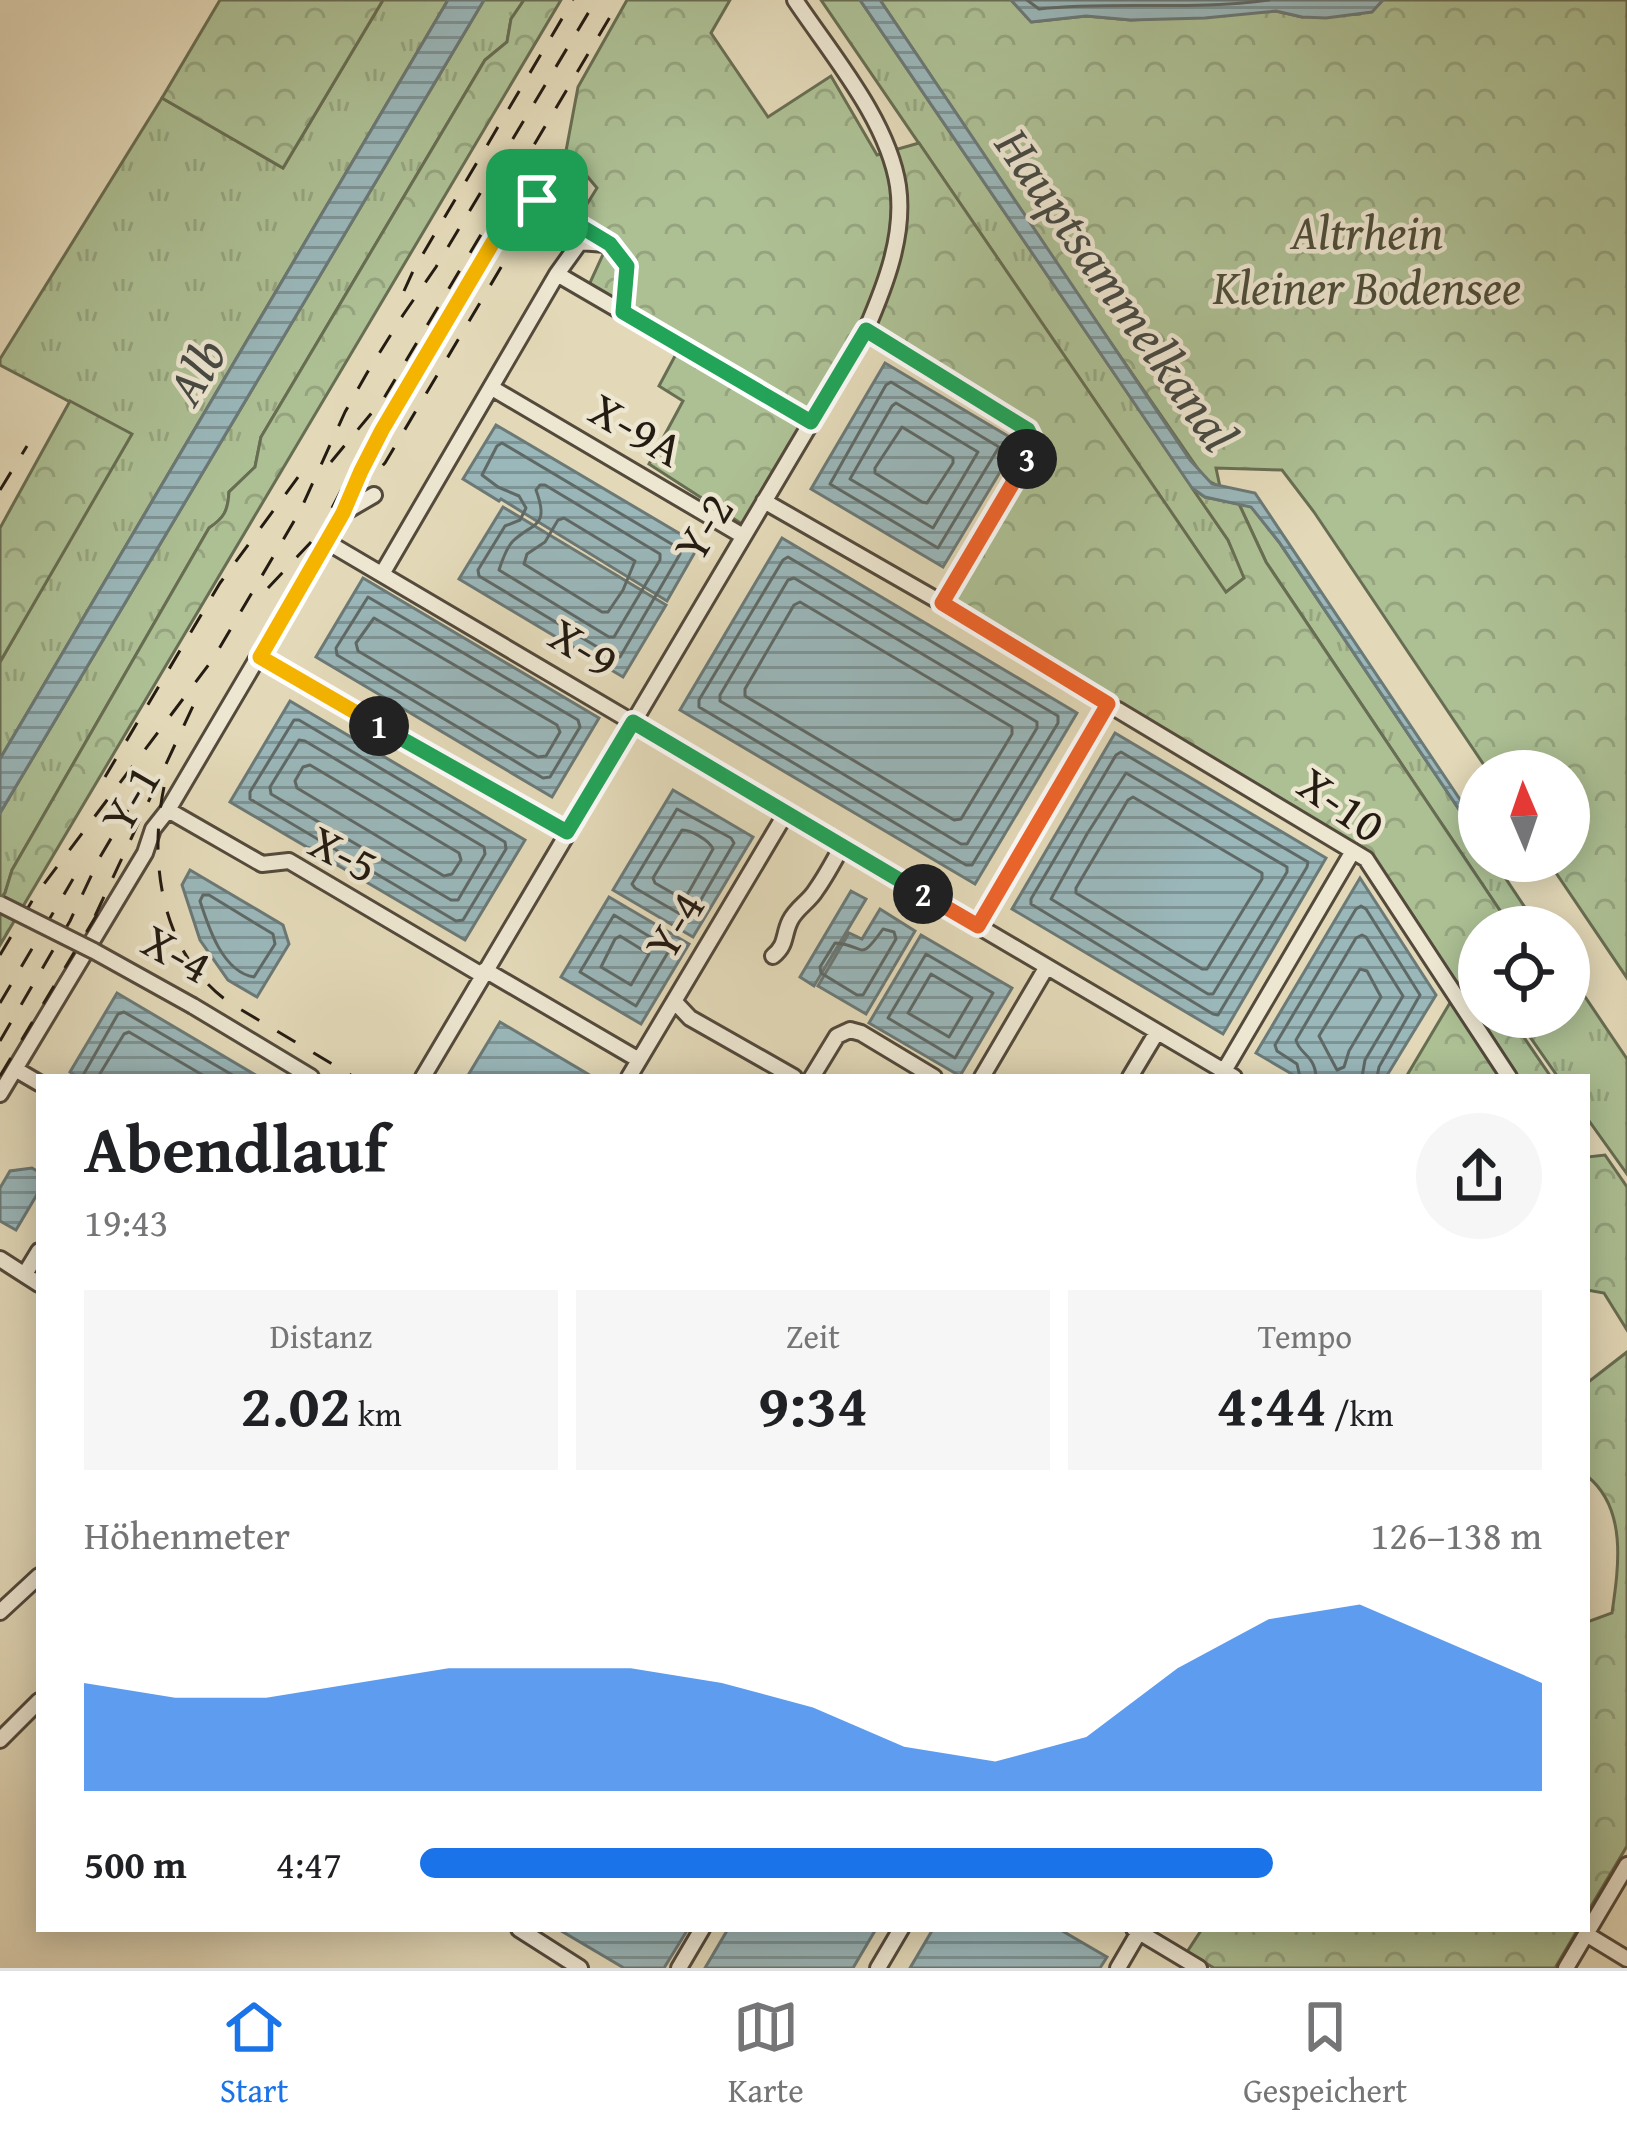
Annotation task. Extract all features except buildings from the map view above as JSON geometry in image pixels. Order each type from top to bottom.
[{"type":"street","name":"Y-2","points":[[425,1074],[866,330],[887,282],[897,230],[898,187],[884,138],[795,0]]},
{"type":"street","name":"Y-1","points":[[0,1094],[327,542],[382,430],[515,205],[537,200],[610,244]]},
{"type":"street","points":[[382,574],[580,242],[610,244],[627,266],[623,312]]},
{"type":"street","points":[[557,274],[811,422]]},
{"type":"street","points":[[866,330],[1032,436],[1033,448],[942,603]]},
{"type":"street","name":"X-9A","points":[[492,388],[743,536]]},
{"type":"street","points":[[343,513],[374,495]]},
{"type":"street","name":"X-10","points":[[764,501],[1366,859],[1508,1074]]},
{"type":"street","name":"X-9","points":[[327,542],[1229,1074]]},
{"type":"street","points":[[260,657],[567,832]]},
{"type":"street","points":[[978,926],[1113,707]]},
{"type":"street","name":"X-5","points":[[168,810],[262,863],[289,861],[639,1060]]},
{"type":"street","name":"Y-4","points":[[631,1074],[786,813]]},
{"type":"street","points":[[773,956],[786,940],[787,925],[813,895],[842,846]]},
{"type":"street","points":[[1229,1074],[1353,851]]},
{"type":"street","name":"X-4","points":[[0,904],[94,951],[306,1074]]},
{"type":"street","points":[[984,1074],[1046,968]]},
{"type":"street","points":[[674,1001],[690,1018],[789,1074]]},
{"type":"street","points":[[814,1074],[837,1036],[850,1030],[929,1074]]},
{"type":"street","points":[[1132,1074],[1157,1032]]},
{"type":"street","points":[[15,1069],[36,1081]]},
{"type":"street","points":[[0,1259],[32,1279]]},
{"type":"street","points":[[0,1612],[36,1579]]},
{"type":"street","points":[[0,1740],[36,1704]]},
{"type":"street","points":[[1590,1927],[1627,1865]]},
{"type":"street","points":[[524,1932],[580,1968]]},
{"type":"street","points":[[679,1968],[699,1932]]},
{"type":"street","points":[[878,1968],[899,1932]]},
{"type":"street","points":[[1118,1968],[1135,1932]]},
{"type":"street","points":[[1139,1932],[1199,1968]]},
{"type":"street","points":[[1566,1968],[1586,1934],[1627,1959]]},
{"type":"green space","points":[[220,0],[383,0],[283,168],[162,98]]},
{"type":"green space","points":[[383,0],[448,0],[0,759],[0,662],[131,434],[0,365],[0,359],[162,98],[283,168]]},
{"type":"green space","points":[[484,0],[524,0],[511,19],[507,42],[485,60],[261,437],[255,467],[229,492],[224,513],[209,528],[12,870],[0,899],[0,813]]},
{"type":"green space","points":[[524,0],[561,0],[0,945],[0,899],[12,870],[209,528],[224,513],[229,492],[255,467],[261,437],[485,60],[507,42],[511,19]]},
{"type":"green space","points":[[627,0],[730,0],[711,33],[768,117],[831,76],[877,155],[919,143],[1226,592],[1244,578],[1228,540],[1192,488],[1205,497],[1239,504],[1266,562],[1458,848],[1458,882],[1481,882],[1497,906],[1458,906],[1458,1038],[1524,1038],[1549,1074],[1408,1074],[1457,991],[1370,854],[948,601],[1041,439],[862,328],[742,524],[649,464],[683,401],[659,386],[683,341],[589,285],[605,250],[563,243],[597,188],[566,151],[578,87]]},
{"type":"green space","points":[[821,0],[860,0],[1228,540],[1245,578],[1226,593]]},
{"type":"green space","name":"Altrhein Kleiner Bodensee","points":[[880,0],[1011,0],[1032,22],[1276,11],[1302,17],[1360,14],[1383,0],[1627,0],[1627,978],[1590,923],[1590,906],[1578,906],[1562,882],[1590,882],[1590,750],[1474,750],[1282,470],[1216,468],[1220,487],[1205,479]]},
{"type":"green space","points":[[70,401],[132,434],[0,662],[0,528]]},
{"type":"green space","points":[[1239,504],[1251,506],[1279,542],[1458,808],[1458,848],[1266,562]]},
{"type":"green space","points":[[1481,882],[1508,882],[1524,906],[1497,906]]},
{"type":"green space","points":[[1590,1004],[1627,1059],[1627,1174],[1590,1122],[1590,1074],[1556,1074],[1531,1038],[1590,1038]]},
{"type":"green space","points":[[1605,1155],[1627,1187],[1627,1330],[1604,1293],[1590,1291],[1590,1157]]},
{"type":"green space","points":[[1627,1352],[1627,1846],[1590,1908],[1590,1621],[1612,1613],[1618,1557],[1609,1504],[1590,1479],[1590,1381]]},
{"type":"green space","points":[[1200,1932],[1576,1932],[1555,1968],[1214,1968],[1187,1952]]},
{"type":"water","points":[[448,0],[484,0],[0,813],[0,759]]},
{"type":"water","points":[[860,0],[880,0],[1190,460],[1212,484],[1255,493],[1458,797],[1458,808],[1251,507],[1205,497],[1192,488]]},
{"type":"water","points":[[1011,0],[1383,0],[1372,12],[1326,18],[1276,11],[1205,18],[1086,16],[1031,22]]},
{"type":"water","points":[[885,363],[1018,442],[943,567],[811,489]]},
{"type":"water","points":[[496,425],[699,545],[667,601],[463,479]]},
{"type":"water","points":[[503,507],[666,605],[623,677],[459,579]]},
{"type":"water","points":[[782,538],[1077,713],[975,884],[680,710]]},
{"type":"water","points":[[363,578],[599,718],[552,797],[316,657]]},
{"type":"water","points":[[290,701],[525,840],[465,940],[230,802]]},
{"type":"water","points":[[1115,733],[1326,858],[1223,1034],[1012,909]]},
{"type":"water","points":[[673,790],[753,837],[693,937],[613,890]]},
{"type":"water","points":[[190,870],[283,925],[289,944],[257,997],[228,980],[200,940],[182,885]]},
{"type":"water","points":[[1360,878],[1436,995],[1388,1074],[1292,1074],[1256,1053]]},
{"type":"water","points":[[851,891],[866,899],[814,986],[800,977]]},
{"type":"water","points":[[609,897],[689,944],[641,1024],[561,977]]},
{"type":"water","points":[[880,909],[915,931],[866,1014],[818,986],[849,933],[862,939]]},
{"type":"water","points":[[921,935],[1012,988],[961,1074],[869,1023]]},
{"type":"water","points":[[117,993],[254,1074],[73,1074],[70,1072]]},
{"type":"water","points":[[500,1022],[588,1074],[469,1074]]},
{"type":"water","points":[[36,1170],[36,1196],[16,1230],[0,1221],[0,1188],[10,1171]]},
{"type":"water","points":[[563,1932],[686,1932],[664,1968],[624,1968]]},
{"type":"water","points":[[726,1932],[874,1932],[853,1968],[705,1968]]},
{"type":"water","points":[[931,1932],[1064,1932],[1107,1957],[1100,1968],[910,1968]]},
{"type":"railway","points":[[404,291],[573,0]]},
{"type":"railway","points":[[0,955],[35,896],[213,659],[300,511],[367,373],[596,0]]},
{"type":"railway","points":[[331,462],[384,398],[620,0]]},
{"type":"railway","points":[[268,588],[385,463],[503,264]]},
{"type":"railway","points":[[332,508],[371,433]]},
{"type":"railway","points":[[0,490],[27,446]]},
{"type":"railway","points":[[105,777],[220,583],[307,465]]},
{"type":"railway","points":[[95,916],[194,704]]},
{"type":"railway","points":[[164,787],[159,816],[160,877],[175,934],[189,960],[230,1003],[349,1074]]},
{"type":"railway","points":[[0,1041],[128,810]]},
{"type":"railway","points":[[0,1003],[73,879]]},
{"type":"railway","points":[[0,1076],[105,901]]},
{"type":"route","points":[[528,198],[537,200],[610,244],[627,266],[623,312],[811,422],[866,330],[1032,436],[1033,448],[942,603],[1108,704],[978,926],[633,722],[567,832],[260,657],[343,513],[382,430],[515,205],[528,198]]},
{"type":"water label","name":"Hauptsammelkanal","points":[[1117,289]]},
{"type":"water label","name":"Alb","points":[[196,371]]}]
